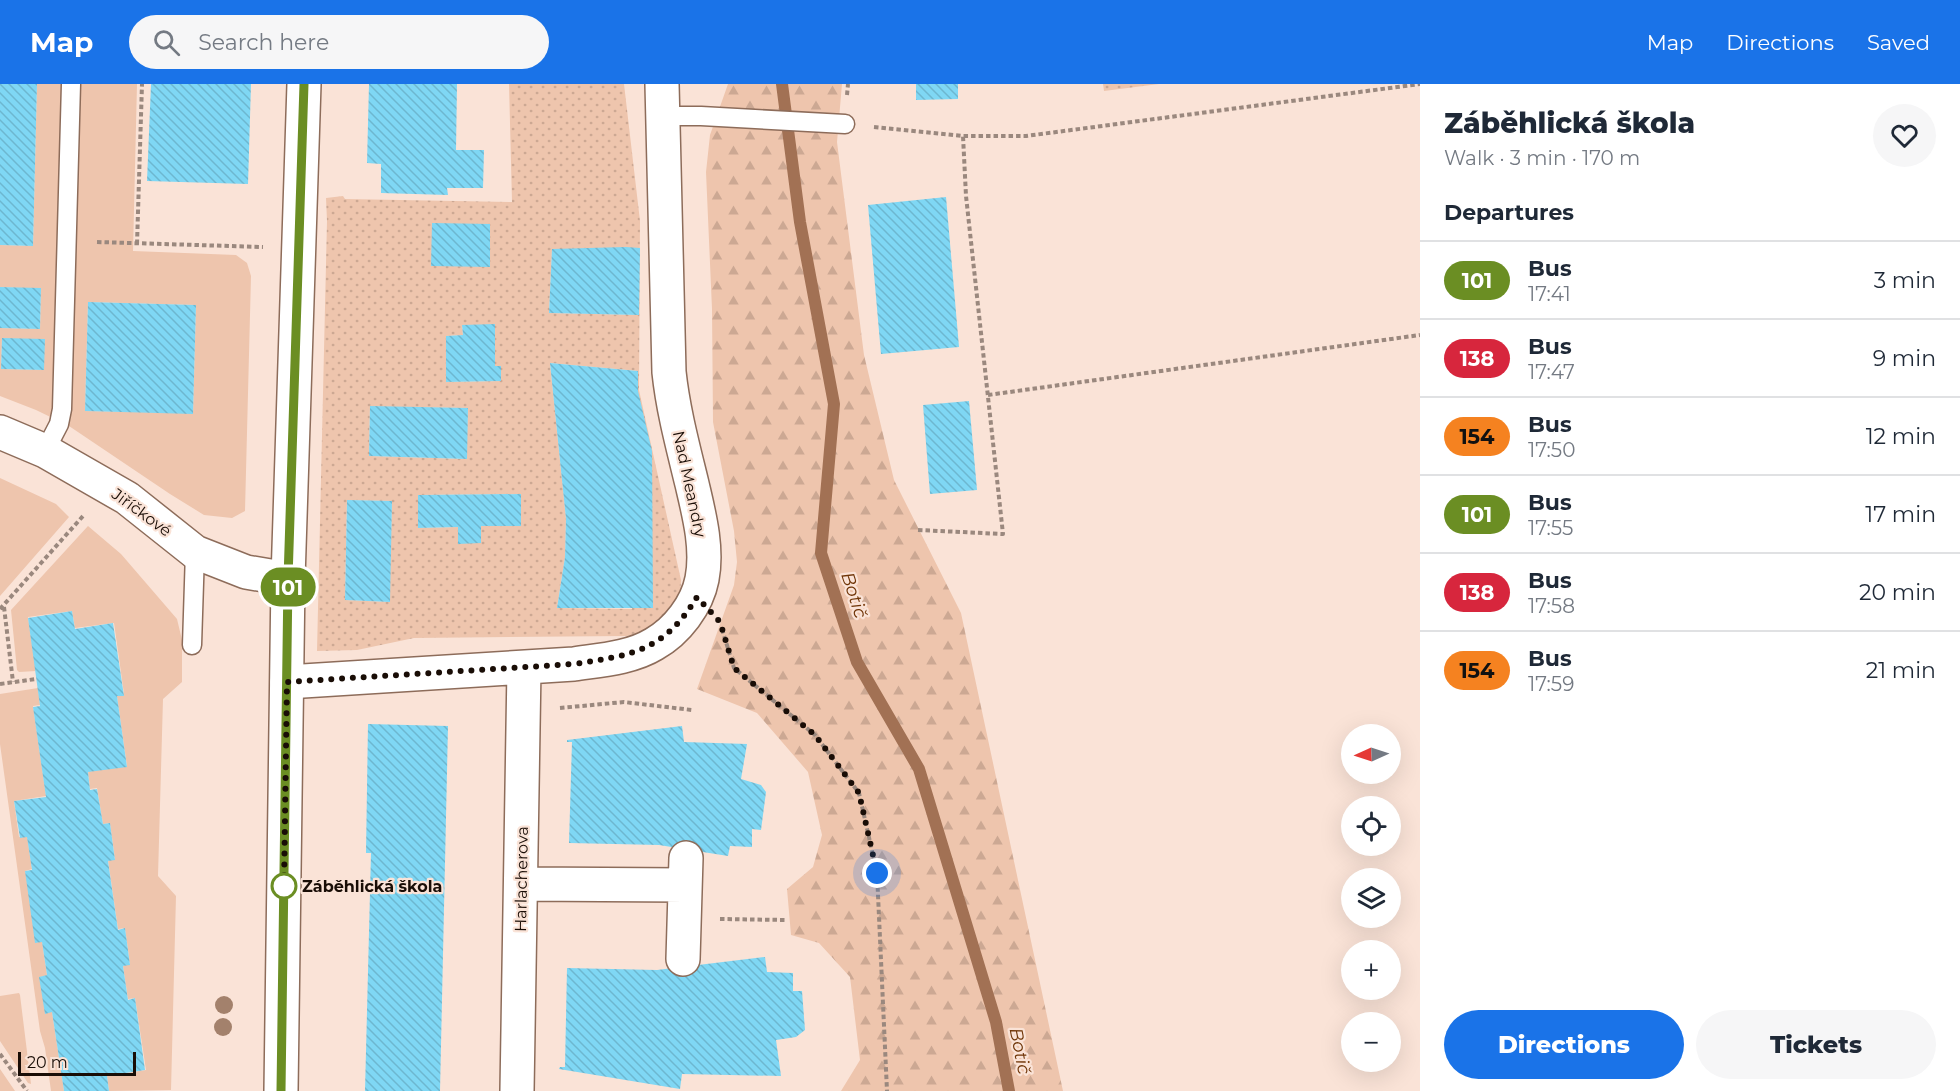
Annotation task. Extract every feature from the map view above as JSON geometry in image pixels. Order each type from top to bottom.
[{"type":"street","points":[[281,1091],[288,579],[304,84]]},
{"type":"street","name":"Nad Meandry","points":[[287,682],[524,668],[574,664],[617,657],[654,644],[672,630],[697,597],[702,578],[702,532],[672,398],[669,372],[662,84]]},
{"type":"street","name":"Jiříčkové","points":[[0,432],[45,451],[127,498],[195,552],[246,572],[288,579]]},
{"type":"street","name":"Harlacherova","points":[[517,1091],[524,668]]},
{"type":"street","points":[[521,884],[686,872],[683,959]]},
{"type":"lane","points":[[45,451],[59,424],[62,409],[71,84]]},
{"type":"lane","points":[[663,116],[839,124]]},
{"type":"lane","points":[[192,645],[195,552]]},
{"type":"path","points":[[138,244],[142,84]]},
{"type":"path","points":[[839,124],[963,136],[1026,136],[1420,84]]},
{"type":"path","points":[[918,530],[1003,534],[966,196],[963,136]]},
{"type":"path","points":[[99,242],[300,248]]},
{"type":"path","points":[[988,395],[1420,335]]},
{"type":"path","points":[[13,682],[2,608],[82,516]]},
{"type":"path","points":[[697,597],[720,622],[734,668],[815,735],[859,793],[877,873],[887,1091]]},
{"type":"path","points":[[0,684],[36,679]]},
{"type":"path","points":[[560,708],[624,702],[692,710]]},
{"type":"path","points":[[711,918],[786,920]]},
{"type":"path","points":[[0,1054],[27,1091]]},
{"type":"green space","points":[[37,84],[137,84],[133,251],[236,255],[247,263],[251,276],[245,511],[232,518],[204,515],[69,426],[0,396],[0,328],[40,329],[41,289],[0,287],[0,245],[33,246]],"holes":[[[88,302],[196,305],[193,413],[85,411]],[[2,338],[44,370],[1,369]]]},
{"type":"green space","points":[[509,84],[624,84],[640,221],[639,390],[681,580],[680,599],[665,627],[627,636],[414,638],[357,650],[317,651],[326,198],[343,196],[345,199],[512,202]],"holes":[[[639,248],[639,315],[549,313],[552,250]],[[462,326],[495,366],[501,366],[501,381],[446,382],[446,336],[463,335]],[[550,363],[638,371],[632,609],[557,608],[565,557],[566,519]],[[370,407],[468,408],[466,459],[369,456]],[[521,494],[521,526],[481,526],[481,543],[458,543],[458,527],[418,528],[418,495]],[[347,500],[392,501],[389,602],[345,600]]]},
{"type":"green space","points":[[728,84],[842,84],[837,142],[864,355],[894,480],[961,613],[1063,1091],[841,1091],[860,1060],[850,977],[819,943],[791,935],[787,889],[813,867],[822,835],[808,772],[757,713],[697,689],[734,585],[737,562],[734,531],[713,422],[712,309],[706,172],[710,135]]},
{"type":"green space","points":[[1103,84],[1159,84],[1104,91]]},
{"type":"green space","points":[[0,478],[56,504],[69,517],[0,596]]},
{"type":"green space","points":[[88,526],[121,554],[177,619],[182,640],[182,682],[163,699],[158,876],[176,896],[171,1090],[109,1091],[107,1076],[146,1070],[135,998],[128,999],[123,966],[130,964],[125,928],[118,929],[108,860],[115,859],[110,823],[103,824],[97,788],[90,789],[88,771],[127,766],[117,696],[124,694],[114,623],[75,628],[72,611],[28,617],[36,671],[19,672],[17,670],[11,610]]},
{"type":"green space","points":[[38,688],[40,705],[33,706],[46,796],[14,801],[19,837],[27,836],[32,869],[25,871],[42,942],[47,975],[41,977],[52,1012],[64,1091],[51,1091],[45,1048],[40,1031],[0,744],[0,694]]},
{"type":"green space","points":[[19,993],[31,1084],[28,1083],[0,1041],[0,996]]},
{"type":"green space","points":[[0,1069],[15,1091],[0,1091]]},
{"type":"building","points":[[0,84],[37,84],[33,246],[0,245]]},
{"type":"building","points":[[151,84],[251,84],[248,184],[147,181]]},
{"type":"building","points":[[369,84],[457,84],[456,150],[484,150],[483,188],[447,188],[448,195],[381,193],[381,164],[367,163]]},
{"type":"building","points":[[916,84],[958,84],[958,99],[916,100]]},
{"type":"building","points":[[946,197],[959,347],[881,354],[868,205]]},
{"type":"building","points":[[432,223],[490,224],[490,267],[431,266]]},
{"type":"building","points":[[640,248],[639,315],[549,313],[552,249]]},
{"type":"building","points":[[0,287],[41,288],[40,329],[0,328]]},
{"type":"building","points":[[88,302],[196,305],[193,414],[85,411]]},
{"type":"building","points":[[495,324],[495,366],[501,366],[501,381],[446,382],[446,336],[463,335],[462,325]]},
{"type":"building","points":[[2,338],[45,339],[44,370],[1,369]]},
{"type":"building","points":[[550,363],[638,371],[638,391],[652,451],[653,608],[557,608],[565,557],[566,519]]},
{"type":"building","points":[[969,401],[977,490],[930,494],[923,405]]},
{"type":"building","points":[[370,406],[468,408],[467,459],[369,456]]},
{"type":"building","points":[[521,494],[521,526],[481,526],[481,543],[458,544],[458,527],[418,528],[418,495]]},
{"type":"building","points":[[347,500],[392,501],[390,602],[345,600]]},
{"type":"building","points":[[72,611],[75,629],[113,623],[124,696],[117,696],[127,767],[88,772],[90,790],[97,789],[103,824],[110,823],[115,860],[108,861],[118,930],[125,928],[130,965],[123,966],[128,1000],[135,998],[145,1070],[107,1076],[109,1091],[64,1091],[52,1012],[45,1014],[39,977],[47,975],[42,942],[35,943],[25,871],[32,870],[27,837],[20,838],[14,801],[46,797],[33,707],[40,706],[28,618]]},
{"type":"building","points":[[368,724],[448,726],[440,1091],[365,1091],[371,853],[366,853]]},
{"type":"building","points":[[682,726],[684,742],[747,744],[741,779],[761,785],[766,792],[761,830],[752,829],[752,847],[730,846],[728,856],[659,845],[569,843],[572,742],[567,742],[567,740]]},
{"type":"building","points":[[765,957],[767,972],[793,973],[793,991],[802,991],[805,1030],[796,1037],[776,1040],[781,1076],[682,1074],[680,1089],[559,1069],[565,1067],[567,968],[657,970]]},
{"type":"waterway","name":"Botič","points":[[782,84],[800,222],[834,404],[821,553],[857,662],[919,769],[996,1022],[1009,1091]]},
{"type":"bus line","name":"101","points":[[281,1091],[288,579],[304,84]]},
{"type":"place","name":"Záběhlická škola","points":[[284,886]]},
{"type":"route","points":[[284,886],[287,682],[574,664],[617,657],[654,644],[672,630],[697,597],[720,622],[734,668],[815,735],[859,793],[877,873]]}]
